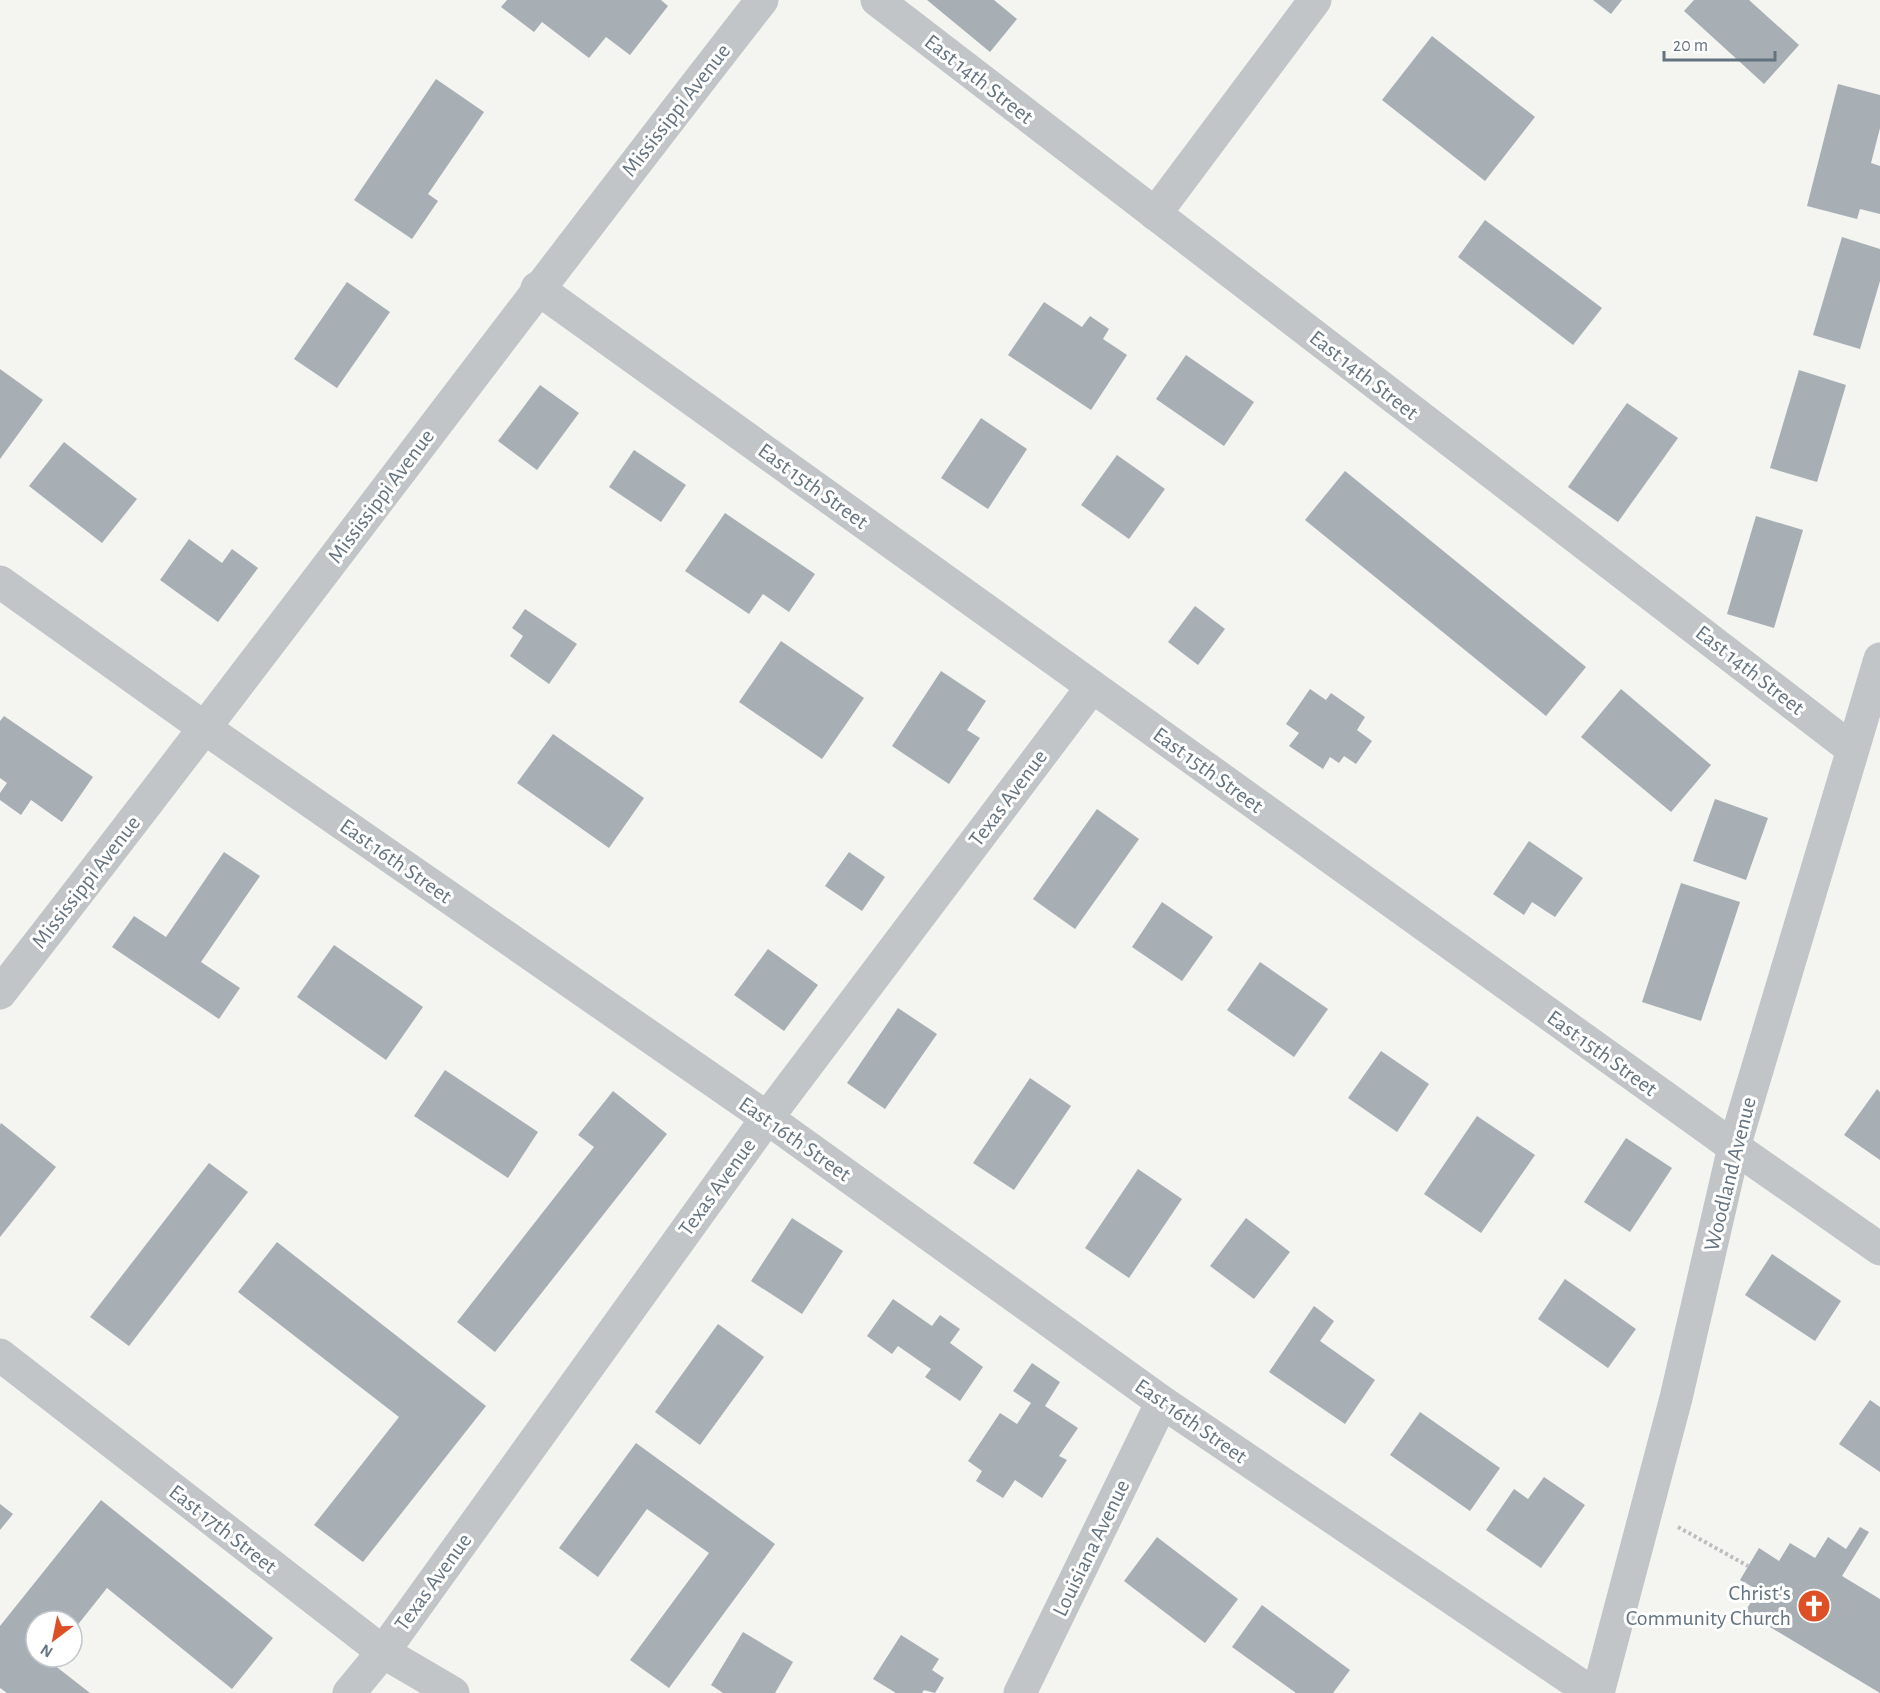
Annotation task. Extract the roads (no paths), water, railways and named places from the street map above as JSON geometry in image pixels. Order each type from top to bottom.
[{"type":"street","name":"Mississippi Avenue","points":[[0,993],[206,729],[537,288],[762,0]]},
{"type":"street","name":"East 14th Street","points":[[877,0],[1852,749]]},
{"type":"street","points":[[1155,214],[1315,0]]},
{"type":"street","name":"East 15th Street","points":[[537,288],[1734,1148],[1880,1249]]},
{"type":"street","name":"East 16th Street","points":[[0,582],[206,729],[766,1118],[1162,1402],[1592,1693]]},
{"type":"street","name":"Woodland Avenue","points":[[1598,1693],[1676,1398],[1734,1148],[1880,659]]},
{"type":"street","name":"Texas Avenue","points":[[349,1693],[383,1652],[766,1118],[1092,687]]},
{"type":"street","name":"East 17th Street","points":[[0,1356],[383,1652],[453,1693]]},
{"type":"street","name":"Louisiana Avenue","points":[[1020,1693],[1162,1402]]},
{"type":"place","name":"Christ's Community Church","points":[[1814,1606]]}]
